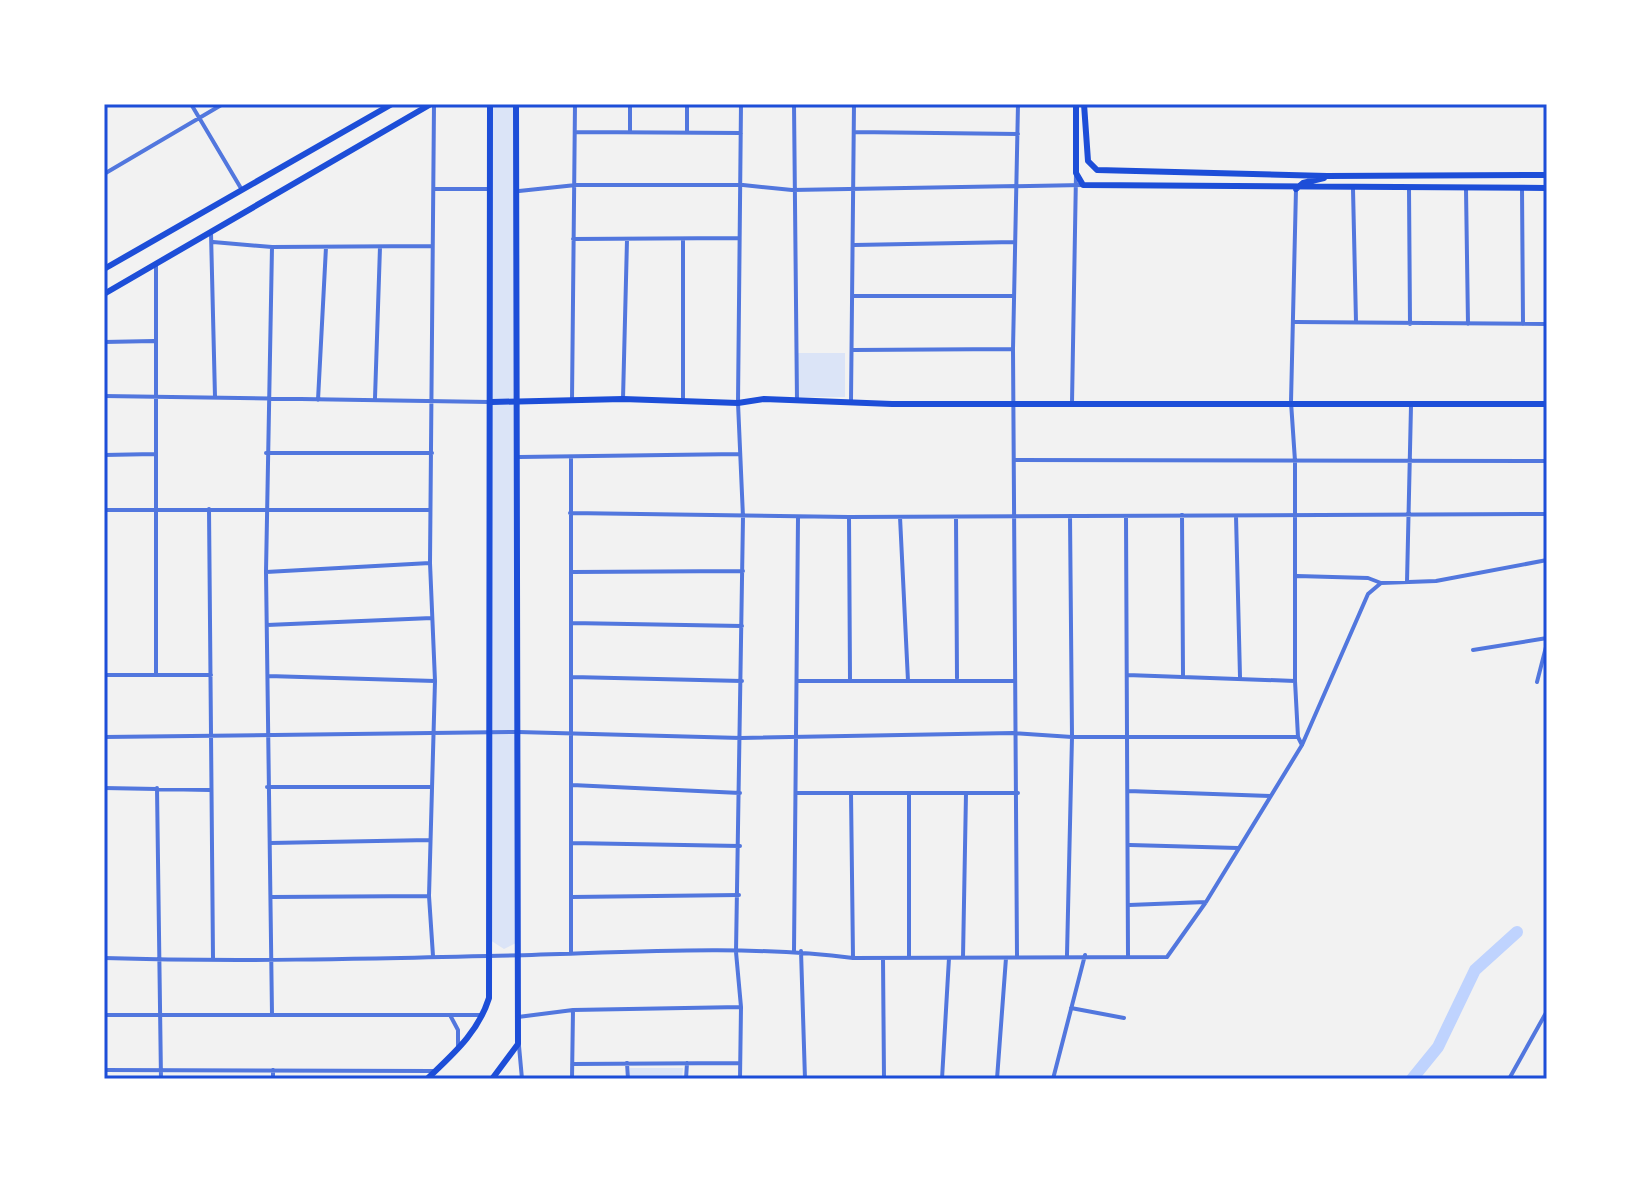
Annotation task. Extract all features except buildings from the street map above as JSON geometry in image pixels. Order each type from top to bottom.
[{"type":"main road","points":[[104,269],[392,104]]},
{"type":"main road","points":[[104,294],[432,104]]},
{"type":"main road","points":[[427,1079],[458,1049],[484,1015],[489,998],[490,104]]},
{"type":"main road","points":[[493,1078],[518,1044],[519,191],[516,104]]},
{"type":"main road","points":[[1076,104],[1076,173],[1083,185],[1296,189],[1547,188]]},
{"type":"main road","points":[[1084,104],[1086,152],[1088,161],[1097,170],[1327,176],[1547,175]]},
{"type":"main road","points":[[1296,189],[1303,183],[1327,176]]},
{"type":"main road","points":[[492,402],[623,399],[738,403],[764,399],[1291,402],[1411,406],[1547,404]]},
{"type":"main road","points":[[493,1078],[504,1079]]},
{"type":"street","points":[[191,104],[242,190]]},
{"type":"street","points":[[104,174],[223,104]]},
{"type":"street","points":[[432,104],[435,189],[431,246],[434,400],[430,563],[435,681],[429,896],[433,956]]},
{"type":"street","points":[[572,400],[575,104]]},
{"type":"street","points":[[630,104],[630,132]]},
{"type":"street","points":[[687,104],[687,132]]},
{"type":"street","points":[[740,1079],[741,1007],[736,952],[743,571],[738,403],[739,238],[743,185],[741,104]]},
{"type":"street","points":[[794,104],[792,190],[797,401]]},
{"type":"street","points":[[851,401],[854,104]]},
{"type":"street","points":[[1017,957],[1018,793],[1013,733],[1013,349],[1018,104]]},
{"type":"street","points":[[576,132],[741,133]]},
{"type":"street","points":[[854,132],[1018,134]]},
{"type":"street","points":[[1072,403],[1073,184],[1076,173]]},
{"type":"street","points":[[519,191],[576,185],[743,185],[792,190],[1083,185]]},
{"type":"street","points":[[1522,188],[1523,324]]},
{"type":"street","points":[[435,189],[490,189]]},
{"type":"street","points":[[1296,189],[1291,402],[1295,461],[1295,681],[1298,737],[1302,745]]},
{"type":"street","points":[[1353,189],[1356,322]]},
{"type":"street","points":[[1409,189],[1410,324]]},
{"type":"street","points":[[1466,189],[1468,324]]},
{"type":"street","points":[[211,233],[215,397]]},
{"type":"street","points":[[573,239],[739,238]]},
{"type":"street","points":[[623,399],[627,240]]},
{"type":"street","points":[[683,240],[683,400]]},
{"type":"street","points":[[213,242],[272,247],[431,246]]},
{"type":"street","points":[[854,245],[1015,242]]},
{"type":"street","points":[[272,247],[266,453],[267,787],[272,1014]]},
{"type":"street","points":[[318,401],[326,247]]},
{"type":"street","points":[[375,398],[380,247]]},
{"type":"street","points":[[156,264],[156,673]]},
{"type":"street","points":[[853,296],[1014,296]]},
{"type":"street","points":[[1295,322],[1547,324]]},
{"type":"street","points":[[104,342],[154,341]]},
{"type":"street","points":[[853,350],[1013,349]]},
{"type":"street","points":[[104,396],[155,394],[318,401],[375,398],[492,402]]},
{"type":"street","points":[[1407,582],[1411,406]]},
{"type":"street","points":[[266,453],[432,453]]},
{"type":"street","points":[[104,455],[155,454]]},
{"type":"street","points":[[519,457],[740,454]]},
{"type":"street","points":[[571,457],[571,952]]},
{"type":"street","points":[[1014,460],[1547,461]]},
{"type":"street","points":[[209,509],[213,959]]},
{"type":"street","points":[[104,510],[431,510]]},
{"type":"street","points":[[570,513],[743,517],[1547,514]]},
{"type":"street","points":[[1182,515],[1183,675]]},
{"type":"street","points":[[1067,955],[1072,737],[1070,516]]},
{"type":"street","points":[[1126,516],[1126,736],[1130,845],[1128,956]]},
{"type":"street","points":[[1236,516],[1240,677]]},
{"type":"street","points":[[794,951],[799,681],[798,517]]},
{"type":"street","points":[[849,517],[850,680]]},
{"type":"street","points":[[900,517],[908,681]]},
{"type":"street","points":[[956,517],[957,679]]},
{"type":"street","points":[[1296,576],[1368,578],[1381,583],[1446,580],[1547,560]]},
{"type":"street","points":[[266,572],[430,563]]},
{"type":"street","points":[[572,572],[743,571]]},
{"type":"street","points":[[104,958],[159,960],[794,951],[853,958],[1167,957],[1206,902],[1302,745],[1336,671],[1360,606],[1381,583]]},
{"type":"street","points":[[267,625],[433,618]]},
{"type":"street","points":[[571,623],[742,626]]},
{"type":"street","points":[[1473,650],[1547,640],[1537,682]]},
{"type":"street","points":[[104,675],[211,675]]},
{"type":"street","points":[[1127,675],[1295,681]]},
{"type":"street","points":[[268,676],[435,681]]},
{"type":"street","points":[[572,677],[742,681]]},
{"type":"street","points":[[799,681],[1014,681]]},
{"type":"street","points":[[104,737],[269,734],[432,736],[520,732],[741,738],[1013,733],[1072,737],[1298,737]]},
{"type":"street","points":[[572,785],[740,793]]},
{"type":"street","points":[[267,787],[431,787]]},
{"type":"street","points":[[104,788],[210,790]]},
{"type":"street","points":[[157,788],[161,1079]]},
{"type":"street","points":[[1128,791],[1271,796]]},
{"type":"street","points":[[797,793],[1018,793]]},
{"type":"street","points":[[851,793],[853,958]]},
{"type":"street","points":[[909,793],[909,957]]},
{"type":"street","points":[[963,957],[966,793]]},
{"type":"street","points":[[270,843],[430,840]]},
{"type":"street","points":[[571,843],[740,846]]},
{"type":"street","points":[[1130,845],[1238,848]]},
{"type":"street","points":[[571,897],[739,895]]},
{"type":"street","points":[[271,897],[429,896]]},
{"type":"street","points":[[1129,905],[1206,902]]},
{"type":"street","points":[[801,951],[805,1079]]},
{"type":"street","points":[[1053,1079],[1085,955]]},
{"type":"street","points":[[942,1079],[949,957]]},
{"type":"street","points":[[997,1079],[1006,957]]},
{"type":"street","points":[[883,958],[884,1079]]},
{"type":"street","points":[[518,1017],[573,1010],[741,1007]]},
{"type":"street","points":[[1071,1008],[1124,1018]]},
{"type":"street","points":[[572,1079],[573,1010]]},
{"type":"street","points":[[1509,1079],[1547,1011]]},
{"type":"street","points":[[104,1015],[484,1015]]},
{"type":"street","points":[[450,1015],[458,1030],[458,1049]]},
{"type":"street","points":[[518,1044],[522,1079]]},
{"type":"street","points":[[627,1063],[628,1079]]},
{"type":"street","points":[[686,1079],[687,1063]]},
{"type":"street","points":[[572,1064],[740,1063]]},
{"type":"street","points":[[104,1070],[436,1071]]},
{"type":"street","points":[[215,1070],[215,1079]]},
{"type":"street","points":[[273,1070],[273,1079]]},
{"type":"shaded area","points":[[490,104],[515,104],[518,942],[504,949],[490,940]]},
{"type":"shaded area","points":[[798,353],[845,353],[845,397],[798,397]]},
{"type":"shaded area","points":[[630,1068],[683,1068],[682,1079],[630,1079]]},
{"type":"waterway","points":[[1412,1079],[1438,1047],[1475,970],[1517,932]]}]
